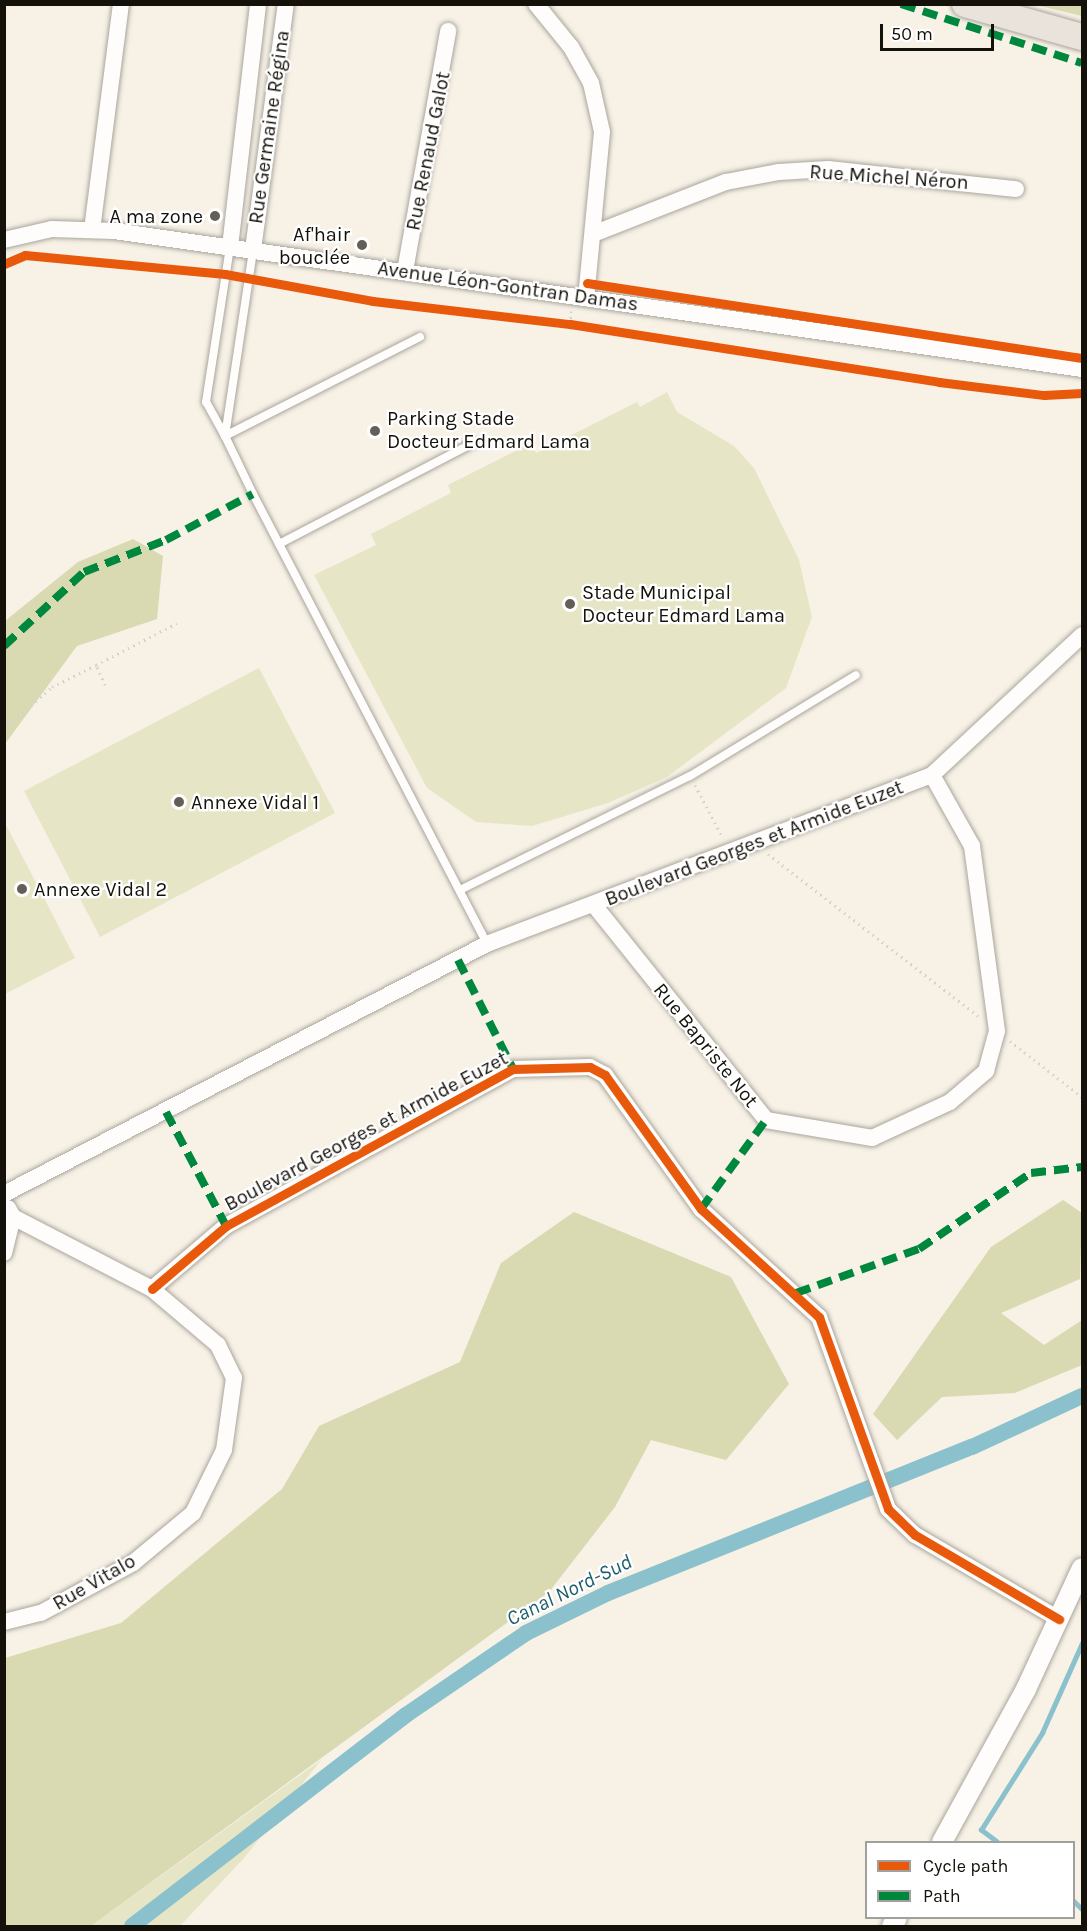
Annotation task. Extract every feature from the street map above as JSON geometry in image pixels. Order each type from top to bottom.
[{"type":"main road","points":[[965,4],[1083,37]]},
{"type":"street","points":[[92,230],[121,4]]},
{"type":"street","name":"Rue Germaine Régina","points":[[230,247],[258,4]]},
{"type":"street","name":"Rue Germaine Régina","points":[[253,250],[286,4]]},
{"type":"street","points":[[536,4],[571,46],[591,83],[602,132],[586,298]]},
{"type":"street","name":"Rue Renaud Galot","points":[[405,271],[448,31]]},
{"type":"street","name":"Rue Michel Néron","points":[[593,234],[726,182],[779,172],[828,169],[1016,189]]},
{"type":"street","name":"Avenue Léon-Gontran Damas","points":[[4,240],[52,229],[92,230],[405,271],[1083,369]]},
{"type":"street","name":"Boulevard Georges et Armide Euzet","points":[[4,1194],[487,944],[932,774],[1083,634]]},
{"type":"street","name":"Rue Bapriste Not","points":[[594,905],[766,1120],[872,1138],[950,1102],[986,1071],[997,1031],[972,846],[932,774]]},
{"type":"street","name":"Boulevard Georges et Armide Euzet","points":[[152,1289],[226,1226],[513,1069],[590,1067],[605,1075],[701,1209],[819,1317],[888,1509],[915,1535],[1059,1619]]},
{"type":"street","points":[[4,1201],[13,1217],[4,1253]]},
{"type":"street","name":"Rue Vitalo","points":[[4,1622],[41,1613],[133,1563],[193,1513],[224,1450],[234,1378],[218,1345],[152,1289],[13,1217]]},
{"type":"street","points":[[943,1841],[1059,1619],[1083,1568]]},
{"type":"lane","points":[[230,247],[206,402],[462,889],[487,944]]},
{"type":"lane","points":[[225,436],[253,250]]},
{"type":"lane","points":[[225,436],[420,337]]},
{"type":"lane","points":[[279,544],[473,443]]},
{"type":"lane","points":[[462,889],[690,776],[856,675]]},
{"type":"path","points":[[559,323],[581,325]]},
{"type":"path","points":[[4,729],[52,687],[177,623]]},
{"type":"path","points":[[96,665],[105,685]]},
{"type":"path","points":[[690,776],[730,853]]},
{"type":"path","points":[[754,843],[1083,1097]]},
{"type":"green space","points":[[1036,5],[1082,5],[1082,16]]},
{"type":"green space","name":"Stade Municipal Docteur Edmard Lama","points":[[667,392],[677,412],[734,446],[754,468],[799,560],[812,617],[786,688],[667,777],[608,803],[532,826],[476,822],[427,788],[314,575],[376,545],[371,534],[451,493],[448,485],[531,443],[536,453],[637,402],[640,407]]},
{"type":"green space","points":[[133,539],[163,556],[157,619],[77,646],[5,744],[5,621],[78,562]]},
{"type":"green space","name":"Annexe Vidal 1","points":[[259,668],[335,813],[100,937],[24,791]]},
{"type":"green space","name":"Annexe Vidal 2","points":[[4,821],[75,958],[5,994],[4,994]]},
{"type":"green space","points":[[1063,1200],[1082,1213],[1080,1279],[1001,1313],[1044,1345],[1082,1320],[1082,1365],[1015,1393],[942,1397],[897,1440],[873,1414],[991,1247]]},
{"type":"green space","points":[[574,1212],[731,1277],[789,1384],[726,1460],[651,1440],[615,1507],[549,1592],[91,1926],[5,1926],[5,1658],[121,1623],[282,1489],[319,1426],[460,1362],[501,1263]]},
{"type":"green space","points":[[321,1760],[245,1857],[180,1926],[91,1926]]},
{"type":"waterway","name":"Canal Nord-Sud","points":[[132,1926],[406,1715],[526,1633],[608,1593],[972,1447],[1082,1396]]},
{"type":"waterway","points":[[996,1841],[981,1830],[1042,1733],[1082,1643]]},
{"type":"waterway","points":[[1075,1902],[1082,1909]]},
{"type":"marked path","points":[[901,4],[1082,63]]},
{"type":"marked path","points":[[4,646],[84,572],[166,540],[253,494]]},
{"type":"marked path","points":[[458,960],[513,1069]]},
{"type":"marked path","points":[[166,1112],[226,1226]]},
{"type":"marked path","points":[[701,1209],[766,1120]]},
{"type":"marked path","points":[[796,1293],[919,1249],[1031,1173],[1082,1167]]},
{"type":"cycle path","points":[[4,264],[25,255],[225,274],[373,301],[570,324],[939,382],[1044,395],[1082,393]]},
{"type":"cycle path","points":[[587,283],[1082,358]]},
{"type":"cycle path","points":[[152,1289],[226,1226],[513,1069],[590,1067],[605,1075],[701,1209],[819,1317],[888,1509],[915,1535],[1059,1619]]},
{"type":"place","name":"A ma zone","points":[[215,216]]},
{"type":"place","name":"Af'hair bouclée","points":[[362,245]]},
{"type":"place","name":"Parking Stade Docteur Edmard Lama","points":[[375,431]]},
{"type":"place","name":"Stade Municipal Docteur Edmard Lama","points":[[570,604]]},
{"type":"place","name":"Annexe Vidal 1","points":[[179,802]]},
{"type":"place","name":"Annexe Vidal 2","points":[[22,889]]}]
